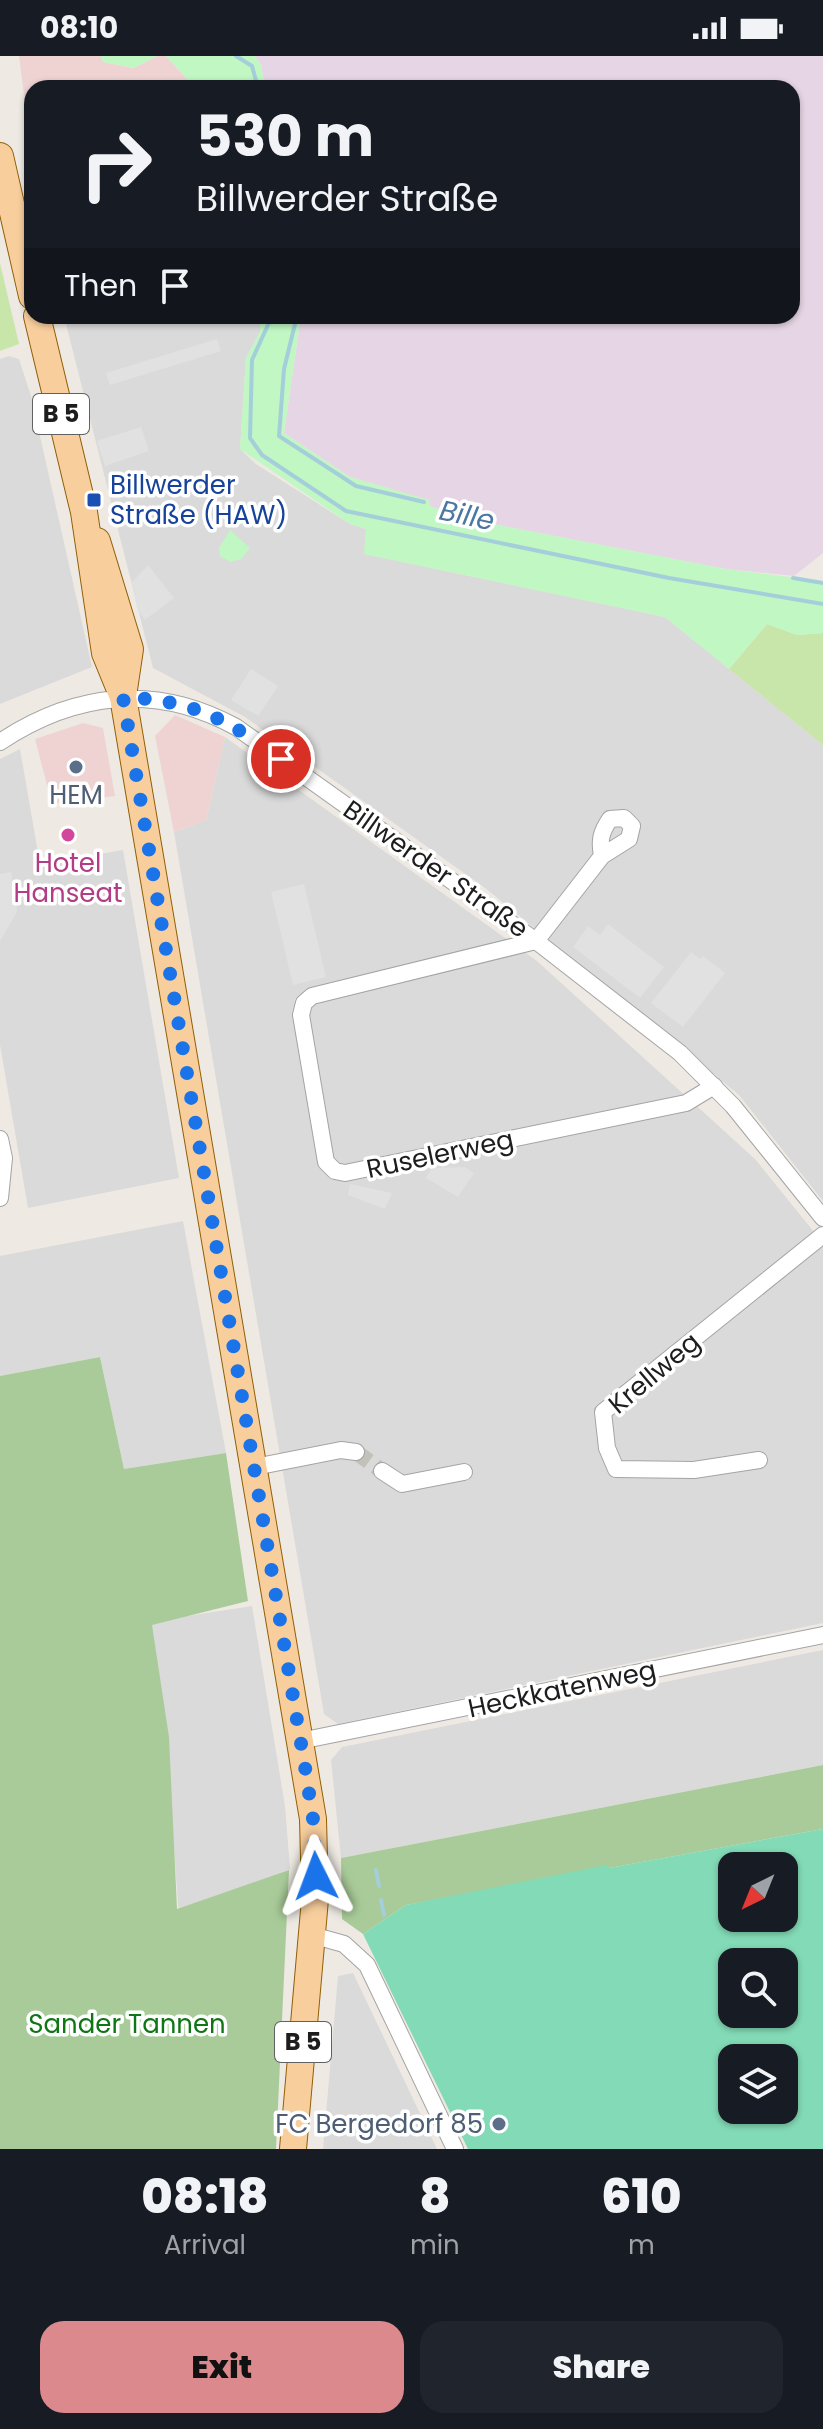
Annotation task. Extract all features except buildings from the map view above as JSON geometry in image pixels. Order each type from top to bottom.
[{"type":"main road","points":[[0,156],[24,261]]},
{"type":"main road","name":"B 5","points":[[39,324],[84,512],[105,653],[123,697],[313,1819],[316,1876],[293,2149]]},
{"type":"street","name":"Billwerder Straße","points":[[0,742],[80,705],[123,697],[166,699],[204,711],[236,727],[536,941],[680,1053],[714,1086],[823,1218]]},
{"type":"street","name":"Billwerder Straße","points":[[536,941],[602,856]]},
{"type":"street","name":"Ruselerweg","points":[[536,941],[312,996],[304,1003],[301,1015],[323,1155],[331,1169],[345,1173],[686,1103],[714,1086]]},
{"type":"street","points":[[0,1139],[4,1158],[0,1198]]},
{"type":"street","name":"Krellweg","points":[[759,1460],[694,1470],[616,1469],[607,1448],[603,1412],[823,1235]]},
{"type":"street","points":[[255,1467],[341,1450],[356,1452]]},
{"type":"street","points":[[382,1471],[402,1484],[464,1472]]},
{"type":"street","name":"Heckkatenweg","points":[[300,1741],[823,1635]]},
{"type":"street","points":[[312,1935],[344,1944],[367,1965],[455,2149]]},
{"type":"shaded area","points":[[19,56],[101,56],[103,62],[134,68],[157,56],[166,56],[188,80],[24,80],[24,95]]},
{"type":"shaded area","points":[[255,56],[823,56],[823,553],[794,576],[726,569],[462,518],[430,506],[428,500],[350,477],[284,433],[300,324],[800,324],[800,80],[264,80],[261,65]]},
{"type":"shaded area","points":[[66,324],[260,324],[260,332],[246,358],[240,449],[256,464],[350,524],[366,529],[365,554],[665,617],[823,745],[823,1201],[739,1095],[485,888],[245,717],[153,668]]},
{"type":"shaded area","points":[[217,339],[221,351],[110,385],[106,373]]},
{"type":"shaded area","points":[[9,356],[19,359],[31,396],[92,667],[0,704],[0,359]]},
{"type":"shaded area","points":[[141,427],[149,451],[105,466],[97,441]]},
{"type":"shaded area","points":[[148,565],[174,598],[145,620],[137,608],[132,582]]},
{"type":"shaded area","points":[[251,669],[278,686],[258,716],[231,700]]},
{"type":"shaded area","points":[[175,715],[225,737],[206,820],[174,832],[155,736]]},
{"type":"shaded area","name":"HEM","points":[[83,723],[103,728],[115,796],[52,804],[35,739]]},
{"type":"shaded area","points":[[225,737],[537,961],[755,1159],[823,1243],[823,1623],[338,1724],[324,1714],[174,832],[206,820]]},
{"type":"shaded area","points":[[20,749],[40,864],[123,850],[179,1178],[28,1208],[0,1045],[0,759]]},
{"type":"shaded area","points":[[11,872],[17,912],[0,941],[0,874]]},
{"type":"shaded area","points":[[304,884],[326,977],[293,985],[271,892]]},
{"type":"shaded area","points":[[608,924],[664,967],[640,998],[573,947],[588,926],[600,935]]},
{"type":"shaded area","points":[[691,952],[700,959],[703,956],[725,973],[683,1027],[651,1003]]},
{"type":"shaded area","points":[[465,1167],[474,1173],[458,1197],[426,1178],[432,1168]]},
{"type":"shaded area","points":[[350,1184],[392,1193],[385,1209],[348,1195]]},
{"type":"shaded area","points":[[183,1221],[226,1453],[124,1469],[100,1357],[0,1376],[0,1256]]},
{"type":"shaded area","points":[[252,1606],[285,1806],[290,1869],[179,1916],[165,1729],[148,1622]]},
{"type":"shaded area","points":[[823,1650],[823,1765],[341,1858],[331,1760],[342,1747]]},
{"type":"shaded area","points":[[353,1973],[437,2149],[323,2149],[338,1976]]},
{"type":"green space","points":[[101,56],[157,56],[134,68],[103,62]]},
{"type":"green space","points":[[166,56],[255,56],[261,65],[264,80],[188,80]]},
{"type":"green space","points":[[0,263],[19,344],[0,351]]},
{"type":"green space","points":[[260,324],[300,324],[284,433],[350,477],[429,500],[430,506],[462,518],[726,569],[823,581],[823,633],[797,635],[767,624],[729,669],[665,617],[364,554],[366,529],[350,524],[240,449],[246,358],[260,332]]},
{"type":"green space","points":[[230,530],[250,548],[241,559],[231,562],[220,556],[219,548]]},
{"type":"green space","points":[[767,624],[797,635],[823,633],[823,745],[729,669]]},
{"type":"green space","name":"Sander Tannen","points":[[100,1357],[124,1469],[226,1453],[248,1601],[152,1625],[169,1737],[177,1909],[289,1870],[276,2149],[0,2149],[0,1376]]},
{"type":"green space","points":[[823,1765],[823,1829],[406,1905],[363,1934],[342,1919],[341,1858]]},
{"type":"green space","points":[[823,1829],[823,2149],[468,2149],[363,1934],[406,1905],[607,1865],[609,1868]]},
{"type":"waterway","name":"Bille","points":[[236,56],[252,66],[256,80]]},
{"type":"waterway","name":"Bille","points":[[268,324],[252,360],[250,438],[262,455],[346,511],[669,578],[823,604]]},
{"type":"waterway","points":[[295,324],[284,369],[279,436],[356,486],[424,502]]},
{"type":"waterway","points":[[793,578],[823,583]]},
{"type":"waterway","points":[[376,1870],[379,1886]]},
{"type":"waterway","points":[[381,1900],[384,1915]]},
{"type":"tunnel","points":[[356,1452],[382,1471]]},
{"type":"place","name":"Billwerder Straße (HAW)","points":[[94,500]]},
{"type":"place","name":"HEM","points":[[76,767]]},
{"type":"place","name":"Hotel Hanseat","points":[[68,835]]},
{"type":"place","name":"FC Bergedorf 85","points":[[499,2124]]},
{"type":"route","points":[[281,759],[236,727],[204,711],[166,699],[123,697],[305,1767],[313,1819],[316,1876]]}]
